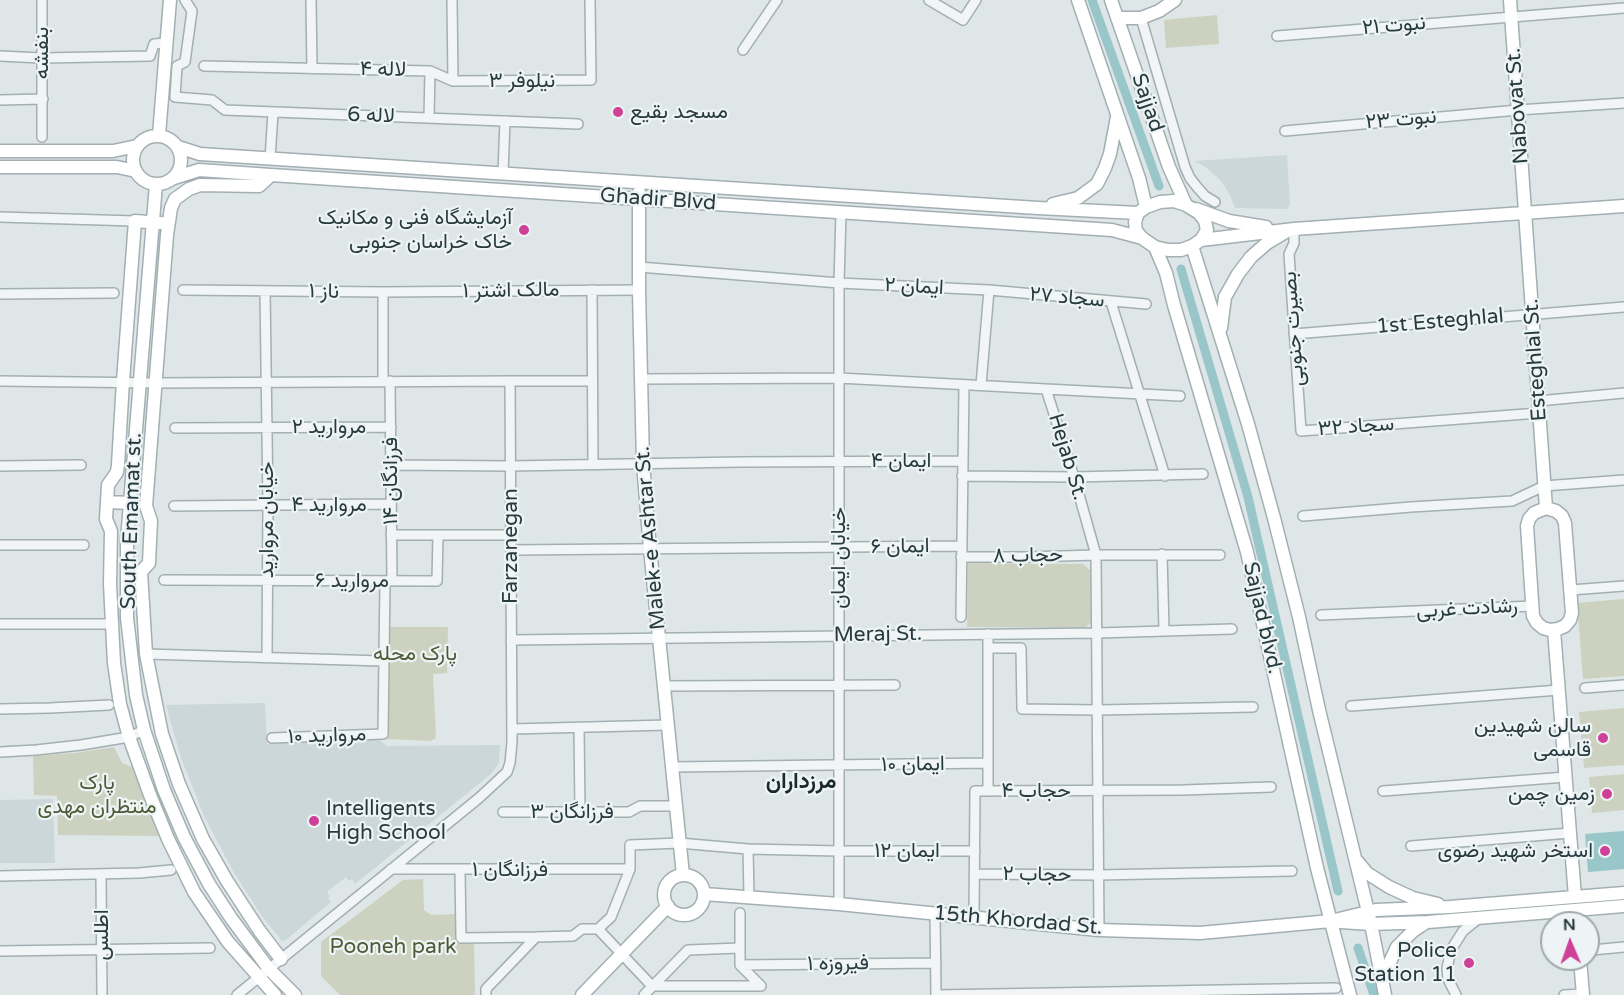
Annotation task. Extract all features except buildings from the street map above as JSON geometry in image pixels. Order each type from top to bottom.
[{"type":"main road","points":[[159,135],[170,0]]},
{"type":"main road","name":"Sajjad","points":[[1078,0],[1139,178],[1142,210]]},
{"type":"main road","name":"Sajjad","points":[[1111,0],[1169,167],[1190,207]]},
{"type":"main road","points":[[1117,18],[1141,18],[1159,11],[1175,0]]},
{"type":"main road","name":"Nabovat St.","points":[[1510,0],[1526,213]]},
{"type":"main road","points":[[1038,208],[1078,198],[1097,184],[1110,154],[1117,115]]},
{"type":"main road","points":[[0,151],[113,151],[137,146],[146,138],[159,135],[171,139],[178,147],[182,161],[178,173],[168,181],[156,184],[144,180],[136,171],[133,158],[137,146]]},
{"type":"main road","name":"Ghadir Blvd","points":[[178,147],[200,154],[270,159],[1038,208],[1142,210]]},
{"type":"main road","points":[[0,167],[117,167],[136,171]]},
{"type":"main road","name":"Ghadir Blvd","points":[[174,178],[199,170],[1112,230],[1142,238]]},
{"type":"main road","points":[[271,175],[259,186],[200,185],[189,189],[175,200],[171,208],[146,506],[151,521],[149,563],[141,572],[146,654],[157,714],[179,784],[203,839],[227,881],[281,959]]},
{"type":"main road","name":"Malek-e Ashtar St.","points":[[640,182],[639,290],[643,464],[683,875]]},
{"type":"main road","name":"South Emamat st.","points":[[156,184],[128,540],[128,618],[131,657],[140,715],[164,790],[184,837],[209,884],[269,969],[295,995]]},
{"type":"main road","points":[[1292,229],[1229,221],[1174,201],[1153,203],[1142,210],[1135,222],[1136,231],[1155,247],[1181,250],[1196,243],[1292,229],[1624,206]]},
{"type":"main road","points":[[1190,207],[1205,221],[1207,230],[1196,243]]},
{"type":"main road","name":"Esteghlal St.","points":[[1526,213],[1546,508]]},
{"type":"main road","points":[[168,223],[135,221],[117,472],[108,485],[106,519],[111,531],[110,584],[114,663],[120,704],[129,737],[168,838],[194,892],[228,942],[275,995]]},
{"type":"main road","points":[[1220,332],[1225,297],[1238,274],[1251,257],[1267,243],[1292,229]]},
{"type":"main road","name":"Sajjad blvd.","points":[[1196,243],[1277,529],[1371,924],[1385,995]]},
{"type":"main road","name":"Sajjad blvd.","points":[[1155,247],[1166,273],[1247,552],[1317,868],[1350,995]]},
{"type":"main road","points":[[107,502],[131,503]]},
{"type":"main road","points":[[1546,508],[1556,511],[1565,523],[1570,590],[1572,613],[1570,620],[1564,626],[1554,630],[1543,628],[1537,623],[1533,616],[1527,526],[1534,513],[1546,508]]},
{"type":"main road","points":[[128,540],[149,540]]},
{"type":"main road","points":[[1554,630],[1576,911]]},
{"type":"main road","points":[[140,715],[157,714]]},
{"type":"main road","points":[[1354,857],[1366,873],[1389,888],[1413,898],[1450,908]]},
{"type":"main road","points":[[683,875],[699,881],[704,894],[701,906],[691,913],[678,914],[668,906],[664,896],[667,885],[675,877],[683,875]]},
{"type":"main road","points":[[1331,921],[1371,924],[1428,922],[1576,903],[1624,893]]},
{"type":"main road","name":"15th Khordad St.","points":[[704,894],[839,904],[1099,930],[1200,933],[1331,921]]},
{"type":"main road","points":[[1331,921],[1367,912],[1576,903],[1624,906]]},
{"type":"main road","points":[[582,995],[668,906]]},
{"type":"main road","points":[[1382,980],[1392,956],[1404,939],[1428,922]]},
{"type":"main road","points":[[1581,971],[1583,994]]},
{"type":"street","name":"بنفشه","points":[[0,100],[43,99],[42,0]]},
{"type":"street","name":"لاله 6","points":[[185,0],[192,11],[185,62],[177,66],[175,97],[212,100],[225,110],[578,124]]},
{"type":"street","points":[[311,0],[312,69]]},
{"type":"street","points":[[452,0],[453,81]]},
{"type":"street","name":"نیلوفر ۳","points":[[453,81],[591,80],[590,0]]},
{"type":"street","points":[[743,50],[777,0]]},
{"type":"street","points":[[929,0],[963,20],[976,0]]},
{"type":"street","name":"نبوت ۲۱","points":[[1277,36],[1624,8]]},
{"type":"street","points":[[1141,18],[1185,167],[1190,178],[1205,196],[1215,202]]},
{"type":"street","points":[[0,56],[42,58],[150,56],[154,44],[166,44]]},
{"type":"street","name":"لاله ۴","points":[[204,66],[430,71],[453,81]]},
{"type":"street","points":[[429,118],[430,71]]},
{"type":"street","points":[[42,137],[43,99]]},
{"type":"street","name":"نبوت ۲۳","points":[[1285,130],[1624,103]]},
{"type":"street","points":[[270,159],[273,112]]},
{"type":"street","points":[[503,173],[505,121]]},
{"type":"street","name":"خیابان ایمان","points":[[839,904],[841,213]]},
{"type":"street","points":[[0,217],[135,221]]},
{"type":"street","name":"بصیرت جنوبی","points":[[1292,229],[1294,243],[1288,254],[1301,431]]},
{"type":"street","name":"ایمان ۲","points":[[639,267],[839,283],[988,290]]},
{"type":"street","name":"ناز ۱","points":[[183,290],[383,292]]},
{"type":"street","points":[[592,290],[593,464]]},
{"type":"street","name":"مالک اشتر ۱","points":[[383,292],[639,290]]},
{"type":"street","points":[[981,386],[988,290]]},
{"type":"street","name":"سجاد ۲۷","points":[[988,290],[1146,304]]},
{"type":"street","name":"خیابان مروارید","points":[[265,291],[268,505],[267,658]]},
{"type":"street","name":"فرزانگان ۱۴","points":[[383,292],[391,427],[391,535],[383,661],[383,734]]},
{"type":"street","points":[[0,294],[114,293]]},
{"type":"street","points":[[1111,302],[1165,476]]},
{"type":"street","name":"1st Esteghlal","points":[[1293,334],[1624,307]]},
{"type":"street","name":"Hejab St.","points":[[640,379],[839,378],[1046,389],[1096,555],[1099,930]]},
{"type":"street","points":[[0,381],[156,383],[592,381]]},
{"type":"street","name":"Farzanegan","points":[[237,995],[479,798],[507,772],[510,763],[512,729],[510,381]]},
{"type":"street","points":[[961,617],[964,385]]},
{"type":"street","points":[[1046,389],[1180,396]]},
{"type":"street","name":"سجاد ۳۲","points":[[1301,431],[1412,423],[1539,407],[1624,393]]},
{"type":"street","name":"مروارید ۲","points":[[176,428],[391,427]]},
{"type":"street","name":"ایمان ۴","points":[[391,465],[510,466],[962,461]]},
{"type":"street","points":[[0,466],[81,465]]},
{"type":"street","points":[[962,476],[1074,477],[1203,474]]},
{"type":"street","points":[[1303,516],[1512,501],[1544,486],[1624,480]]},
{"type":"street","name":"مروارید ۴","points":[[174,506],[391,504]]},
{"type":"street","points":[[391,535],[511,535]]},
{"type":"street","name":"مروارید ۶","points":[[164,580],[437,581],[438,535]]},
{"type":"street","points":[[0,545],[84,545]]},
{"type":"street","name":"ایمان ۶","points":[[511,550],[961,546]]},
{"type":"street","points":[[1162,555],[1164,630]]},
{"type":"street","name":"حجاب ۸","points":[[961,557],[1220,555]]},
{"type":"street","points":[[1570,590],[1624,586]]},
{"type":"street","name":"رشادت غربی","points":[[1321,615],[1533,606]]},
{"type":"street","points":[[0,624],[112,624]]},
{"type":"street","name":"Meraj St.","points":[[511,640],[1098,633],[1232,629]]},
{"type":"street","points":[[988,634],[988,791]]},
{"type":"street","points":[[988,648],[1021,648],[1022,710],[1253,707]]},
{"type":"street","points":[[146,654],[383,661]]},
{"type":"street","points":[[664,686],[895,685]]},
{"type":"street","points":[[1585,688],[1624,685]]},
{"type":"street","points":[[1351,706],[1559,690]]},
{"type":"street","points":[[0,709],[109,705]]},
{"type":"street","points":[[512,729],[668,726]]},
{"type":"street","points":[[579,727],[580,812]]},
{"type":"street","points":[[0,752],[81,745],[129,737],[144,730]]},
{"type":"street","name":"مروارید ۱۰","points":[[272,738],[383,734]]},
{"type":"street","name":"ایمان ۱۰","points":[[672,767],[988,763]]},
{"type":"street","points":[[1383,791],[1566,777]]},
{"type":"street","name":"حجاب ۴","points":[[975,851],[975,791],[1271,787]]},
{"type":"street","name":"فرزانگان ۳","points":[[503,812],[629,812],[640,806],[676,806]]},
{"type":"street","points":[[1411,846],[1570,833]]},
{"type":"street","name":"ایمان ۱۲","points":[[630,869],[630,845],[679,843],[748,849],[975,851]]},
{"type":"street","points":[[748,849],[749,896]]},
{"type":"street","points":[[974,917],[975,851]]},
{"type":"street","name":"فرزانگان ۱","points":[[391,869],[630,869]]},
{"type":"street","points":[[460,870],[461,938],[573,936],[582,929],[598,929],[611,917],[630,869]]},
{"type":"street","points":[[0,876],[139,873],[171,870]]},
{"type":"street","name":"حجاب ۲","points":[[975,874],[1099,875],[1292,871]]},
{"type":"street","name":"اطلس","points":[[101,874],[102,995]]},
{"type":"street","points":[[740,913],[740,965],[761,991]]},
{"type":"street","points":[[935,914],[936,995],[1305,992],[1336,988]]},
{"type":"street","points":[[1456,995],[1448,979],[1447,968],[1451,950],[1463,931],[1480,917]]},
{"type":"street","points":[[598,929],[652,986],[683,990],[761,991]]},
{"type":"street","points":[[486,995],[486,989],[536,937]]},
{"type":"street","points":[[1600,949],[1624,947]]},
{"type":"street","points":[[0,951],[210,948]]},
{"type":"street","points":[[644,995],[688,950],[740,948]]},
{"type":"street","name":"فیروزه ۱","points":[[740,965],[936,963]]},
{"type":"street","points":[[1564,995],[1583,994]]},
{"type":"shaded area","points":[[1287,155],[1290,204],[1287,209],[1235,208],[1221,181],[1207,168],[1194,161]]},
{"type":"shaded area","name":"Intelligents High School","points":[[265,703],[267,744],[379,740],[387,746],[500,745],[499,763],[491,774],[355,884],[352,879],[349,881],[346,877],[327,892],[331,902],[282,941],[261,915],[233,871],[204,816],[181,758],[166,705]]},
{"type":"shaded area","points":[[53,799],[55,863],[0,863],[0,800]]},
{"type":"green space","points":[[1217,15],[1219,44],[1166,48],[1164,20]]},
{"type":"green space","points":[[968,563],[1083,564],[1093,573],[1092,621],[1085,628],[967,627]]},
{"type":"green space","points":[[1624,599],[1624,676],[1583,679],[1577,603]]},
{"type":"green space","name":"پارک محله","points":[[387,627],[448,627],[447,673],[433,674],[435,739],[430,741],[388,739],[386,736]]},
{"type":"green space","name":"سالن شهیدین قاسمی","points":[[1624,708],[1624,765],[1584,768],[1579,712]]},
{"type":"green space","name":"پارک منتظران مهدی","points":[[114,747],[122,763],[137,769],[164,836],[58,835],[57,796],[34,795],[33,756]]},
{"type":"green space","name":"زمین چمن","points":[[1624,774],[1624,810],[1592,813],[1589,777]]},
{"type":"green space","name":"Pooneh park","points":[[423,879],[424,910],[431,915],[458,914],[458,943],[474,943],[475,995],[340,995],[321,976],[321,942],[403,880]]},
{"type":"water","name":"استخر شهید رضوی","points":[[1624,831],[1624,869],[1588,872],[1585,834]]},
{"type":"waterway","points":[[1092,0],[1159,186]]},
{"type":"waterway","points":[[1181,269],[1248,497],[1338,891]]},
{"type":"waterway","points":[[1358,948],[1374,995]]},
{"type":"place","name":"مسجد بقیع","points":[[618,112]]},
{"type":"place","name":"آزمایشگاه فنی و مکانیک خاک خراسان جنوبی","points":[[524,230]]},
{"type":"place","name":"سالن شهیدین قاسمی","points":[[1603,738]]},
{"type":"place","name":"زمین چمن","points":[[1607,794]]},
{"type":"place","name":"Intelligents High School","points":[[314,821]]},
{"type":"place","name":"استخر شهید رضوی","points":[[1605,851]]},
{"type":"place","name":"Police Station 11","points":[[1469,963]]},
{"type":"district","name":"مرزداران","points":[[801,782]]}]
